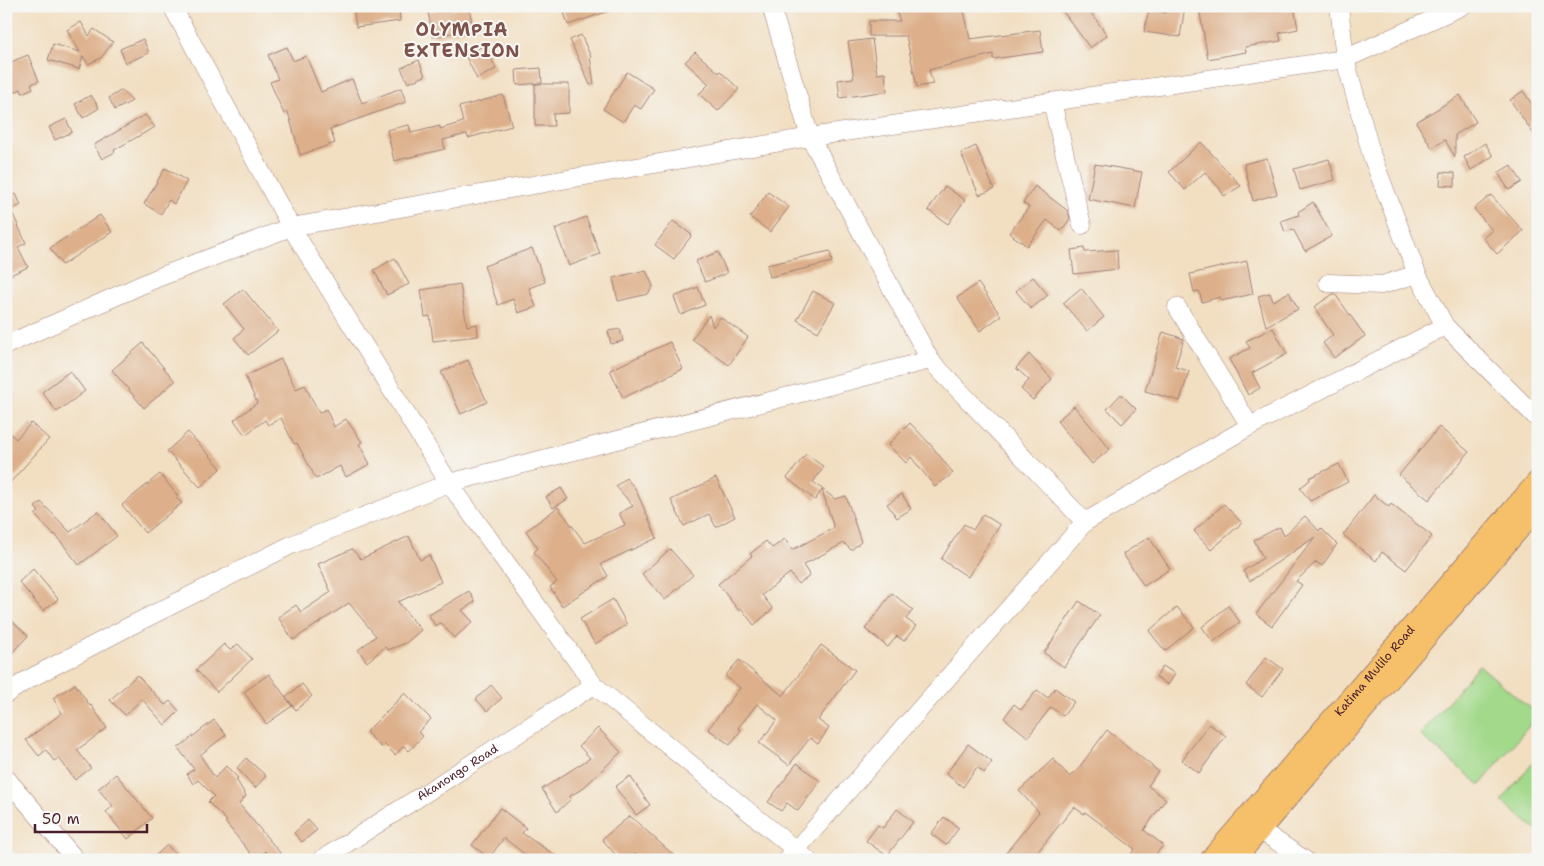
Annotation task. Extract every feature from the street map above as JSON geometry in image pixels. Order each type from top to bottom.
[{"type":"main road","name":"Katima Mulilo Road","points":[[1211,860],[1538,482]]},
{"type":"main road","name":"Katima Mulilo Road","points":[[1233,860],[1538,506]]},
{"type":"street","points":[[172,6],[292,227],[450,483],[594,684],[797,856],[1084,522],[1250,426],[1445,326]]},
{"type":"street","points":[[771,6],[810,137],[930,360],[1084,522]]},
{"type":"street","points":[[1339,6],[1345,59],[1372,156],[1417,274],[1445,326],[1538,419]]},
{"type":"street","points":[[6,345],[157,278],[292,227],[810,137],[1345,59],[1462,6]]},
{"type":"street","points":[[1052,102],[1082,225]]},
{"type":"street","points":[[1328,283],[1382,285],[1417,274]]},
{"type":"street","points":[[1177,307],[1250,426]]},
{"type":"street","points":[[6,694],[26,680],[290,545],[450,483],[930,360]]},
{"type":"street","name":"Akanongo Road","points":[[321,860],[594,684]]},
{"type":"street","points":[[6,778],[76,860]]},
{"type":"street","points":[[1260,830],[1305,860]]},
{"type":"green space","points":[[1479,665],[1538,715],[1480,785],[1420,735]]},
{"type":"green space","points":[[1538,757],[1538,831],[1501,801]]},
{"type":"building","points":[[353,6],[399,6],[400,21],[356,27]]},
{"type":"building","points":[[562,6],[618,6],[618,8],[568,25]]},
{"type":"building","points":[[894,6],[963,6],[970,39],[1040,30],[1043,52],[993,59],[993,54],[929,70],[933,84],[917,87],[906,36],[869,36],[869,21],[900,21]]},
{"type":"building","points":[[1059,6],[1086,6],[1107,35],[1090,48]]},
{"type":"building","points":[[1168,6],[1185,6],[1180,37],[1144,32],[1149,10],[1166,13]]},
{"type":"building","points":[[1208,6],[1294,6],[1298,29],[1279,33],[1281,41],[1245,47],[1246,52],[1208,59],[1199,8]]},
{"type":"building","points":[[451,7],[452,10],[469,7],[473,28],[433,37],[428,12]]},
{"type":"building","points":[[81,22],[89,36],[94,29],[113,42],[101,58],[88,64],[83,56],[79,69],[48,60],[53,44],[80,52],[67,30]]},
{"type":"building","points":[[581,35],[591,57],[594,84],[590,85],[570,40]]},
{"type":"building","points":[[143,39],[149,53],[126,63],[120,49]]},
{"type":"building","points":[[872,39],[877,74],[885,73],[887,91],[840,98],[838,80],[854,78],[848,42]]},
{"type":"building","points":[[485,45],[496,69],[477,79],[465,55]]},
{"type":"building","points":[[287,47],[293,61],[306,56],[321,92],[352,79],[362,103],[401,88],[406,102],[330,129],[335,143],[300,155],[288,112],[284,114],[270,82],[278,79],[268,55]]},
{"type":"building","points":[[695,52],[719,73],[720,71],[739,89],[718,111],[699,94],[709,84],[685,62]]},
{"type":"building","points":[[28,55],[39,81],[31,84],[33,88],[22,93],[21,89],[6,96],[6,64]]},
{"type":"building","points":[[419,60],[425,76],[408,83],[401,68]]},
{"type":"building","points":[[541,68],[542,83],[517,85],[516,70]]},
{"type":"building","points":[[627,72],[654,89],[641,109],[634,105],[623,122],[603,109]]},
{"type":"building","points":[[535,84],[569,84],[569,113],[553,114],[554,126],[535,126]]},
{"type":"building","points":[[122,90],[132,101],[115,110],[109,98]]},
{"type":"building","points":[[1523,91],[1538,113],[1538,140],[1510,100]]},
{"type":"building","points":[[91,95],[99,108],[83,118],[75,104]]},
{"type":"building","points":[[503,95],[512,126],[468,138],[467,134],[443,140],[445,149],[394,161],[387,130],[409,125],[411,133],[440,126],[440,129],[463,122],[459,107]]},
{"type":"building","points":[[1460,95],[1476,122],[1455,135],[1455,157],[1445,140],[1432,148],[1416,122]]},
{"type":"building","points":[[145,115],[155,127],[114,150],[115,152],[102,159],[94,145]]},
{"type":"building","points":[[66,119],[72,132],[55,140],[49,127]]},
{"type":"building","points":[[1201,142],[1241,186],[1224,196],[1205,172],[1185,190],[1169,172]]},
{"type":"building","points":[[1485,143],[1493,156],[1471,170],[1464,157]]},
{"type":"building","points":[[976,146],[994,189],[979,195],[961,153]]},
{"type":"building","points":[[1267,158],[1277,194],[1253,201],[1244,164]]},
{"type":"building","points":[[1329,159],[1335,180],[1300,190],[1294,169]]},
{"type":"building","points":[[1095,164],[1142,172],[1135,208],[1088,199]]},
{"type":"building","points":[[1511,165],[1522,182],[1509,190],[1498,173]]},
{"type":"building","points":[[165,168],[187,181],[174,204],[169,200],[161,214],[144,204]]},
{"type":"building","points":[[1441,172],[1455,173],[1455,186],[1440,185]]},
{"type":"building","points":[[945,186],[965,200],[948,224],[928,210]]},
{"type":"building","points":[[1035,186],[1068,211],[1070,219],[1061,231],[1047,220],[1027,246],[1009,233],[1029,207],[1023,203]]},
{"type":"building","points":[[768,192],[789,207],[770,232],[750,217]]},
{"type":"building","points":[[16,194],[21,205],[11,210],[26,243],[18,247],[28,267],[6,277],[6,199]]},
{"type":"building","points":[[1491,195],[1523,231],[1497,254],[1483,238],[1492,230],[1474,209]]},
{"type":"building","points":[[1313,202],[1332,236],[1305,251],[1293,229],[1285,232],[1281,221],[1299,215],[1298,212]]},
{"type":"building","points":[[100,215],[112,232],[62,265],[50,248]]},
{"type":"building","points":[[586,217],[600,254],[569,266],[555,229]]},
{"type":"building","points":[[673,221],[692,235],[674,259],[655,245]]},
{"type":"building","points":[[532,248],[545,282],[529,288],[536,307],[518,313],[513,299],[498,305],[484,266]]},
{"type":"building","points":[[1084,248],[1085,252],[1117,250],[1118,269],[1074,274],[1071,250]]},
{"type":"building","points":[[830,251],[832,262],[770,277],[767,265]]},
{"type":"building","points":[[718,252],[727,273],[705,282],[696,261]]},
{"type":"building","points":[[395,258],[409,284],[387,295],[374,270]]},
{"type":"building","points":[[1247,261],[1253,294],[1221,301],[1220,297],[1202,302],[1199,291],[1194,292],[1190,274]]},
{"type":"building","points":[[646,270],[653,286],[648,294],[618,301],[613,278]]},
{"type":"building","points":[[1033,277],[1048,295],[1031,309],[1016,291]]},
{"type":"building","points":[[978,283],[1001,316],[980,331],[957,298]]},
{"type":"building","points":[[460,284],[467,326],[477,324],[478,336],[433,341],[430,316],[425,317],[421,290]]},
{"type":"building","points":[[698,287],[705,305],[681,315],[674,297]]},
{"type":"building","points":[[1081,288],[1104,317],[1087,331],[1063,303]]},
{"type":"building","points":[[243,289],[278,331],[248,355],[234,338],[244,329],[224,304]]},
{"type":"building","points":[[813,291],[835,303],[818,332],[797,320]]},
{"type":"building","points":[[1289,292],[1298,309],[1266,326],[1258,296],[1270,293],[1273,301]]},
{"type":"building","points":[[1335,294],[1365,336],[1334,358],[1323,343],[1333,335],[1314,307]]},
{"type":"building","points":[[709,315],[713,327],[720,317],[748,337],[729,365],[692,339]]},
{"type":"building","points":[[1273,328],[1287,354],[1252,373],[1260,388],[1248,395],[1229,359],[1250,348],[1246,341]]},
{"type":"building","points":[[620,329],[623,341],[611,344],[608,331]]},
{"type":"building","points":[[1163,332],[1184,339],[1175,367],[1189,371],[1180,401],[1145,391]]},
{"type":"building","points":[[670,342],[683,369],[623,398],[610,370]]},
{"type":"building","points":[[143,343],[175,381],[144,408],[112,370]]},
{"type":"building","points":[[1029,354],[1052,379],[1033,400],[1021,389],[1029,380],[1016,368]]},
{"type":"building","points":[[281,359],[296,389],[305,385],[319,413],[326,409],[334,427],[346,419],[362,442],[359,444],[370,464],[346,477],[340,466],[316,479],[297,443],[294,444],[281,418],[268,425],[265,420],[245,435],[234,420],[257,403],[245,376]]},
{"type":"building","points":[[468,360],[487,402],[461,414],[441,372]]},
{"type":"building","points":[[70,371],[85,391],[57,412],[42,392]]},
{"type":"building","points":[[1121,394],[1136,409],[1122,424],[1107,409]]},
{"type":"building","points":[[1074,406],[1110,449],[1092,464],[1057,421]]},
{"type":"building","points":[[31,423],[49,439],[6,487],[6,430],[16,439]]},
{"type":"building","points":[[910,423],[931,445],[953,473],[935,487],[911,457],[906,463],[888,445]]},
{"type":"building","points":[[1439,427],[1469,452],[1429,500],[1399,475]]},
{"type":"building","points":[[188,432],[221,468],[200,487],[167,451]]},
{"type":"building","points":[[806,454],[824,467],[813,482],[835,499],[846,496],[861,542],[851,550],[844,543],[803,565],[810,576],[798,584],[790,573],[762,595],[773,609],[754,625],[741,608],[739,611],[718,584],[752,556],[750,554],[766,541],[772,548],[785,539],[792,550],[834,528],[822,490],[815,500],[787,478]]},
{"type":"building","points":[[1339,464],[1348,482],[1310,501],[1300,488],[1310,480],[1309,478]]},
{"type":"building","points":[[160,474],[178,496],[176,498],[182,503],[145,533],[122,505]]},
{"type":"building","points":[[626,478],[635,488],[657,538],[601,564],[608,576],[562,606],[550,587],[557,582],[534,552],[538,548],[526,531],[558,507],[585,543],[625,525],[619,513],[633,506],[616,486]]},
{"type":"building","points":[[716,478],[735,517],[716,527],[709,514],[684,526],[671,500]]},
{"type":"building","points":[[561,488],[568,499],[553,508],[546,497]]},
{"type":"building","points":[[902,494],[911,509],[897,518],[887,504]]},
{"type":"building","points":[[1374,495],[1389,507],[1391,504],[1432,536],[1406,570],[1382,552],[1376,561],[1343,535]]},
{"type":"building","points":[[41,502],[70,532],[98,511],[117,536],[79,565],[55,534],[35,515],[39,512],[35,507]]},
{"type":"building","points":[[1224,504],[1242,523],[1211,550],[1194,531]]},
{"type":"building","points":[[983,514],[1000,525],[968,577],[941,559],[964,524],[973,530]]},
{"type":"building","points":[[1305,516],[1319,531],[1321,528],[1337,544],[1322,566],[1316,562],[1296,581],[1302,585],[1272,626],[1256,614],[1315,537],[1250,581],[1243,571],[1263,558],[1254,540],[1280,527],[1284,536]]},
{"type":"building","points":[[409,536],[420,560],[429,555],[441,582],[398,602],[421,630],[406,643],[388,650],[385,647],[367,662],[358,650],[376,636],[349,603],[293,640],[278,617],[296,605],[301,612],[331,592],[318,564],[352,549],[361,559]]},
{"type":"building","points":[[1149,537],[1170,569],[1144,586],[1123,554]]},
{"type":"building","points":[[670,549],[693,575],[665,600],[642,574]]},
{"type":"building","points":[[33,569],[58,599],[43,611],[19,582]]},
{"type":"building","points":[[469,591],[475,602],[462,610],[473,622],[454,638],[441,623],[435,626],[429,615]]},
{"type":"building","points":[[892,593],[913,610],[906,619],[916,626],[904,641],[897,636],[888,647],[865,629]]},
{"type":"building","points":[[613,599],[627,625],[595,644],[580,619]]},
{"type":"building","points":[[1079,601],[1100,615],[1064,667],[1044,653]]},
{"type":"building","points":[[1228,606],[1240,622],[1213,642],[1202,627]]},
{"type":"building","points":[[1177,607],[1194,627],[1165,651],[1149,631]]},
{"type":"building","points":[[6,615],[28,636],[6,659]]},
{"type":"building","points":[[224,644],[230,650],[238,644],[252,659],[217,692],[196,670]]},
{"type":"building","points":[[821,645],[855,670],[818,720],[829,728],[818,744],[810,738],[789,765],[759,743],[777,720],[757,704],[738,728],[741,730],[730,745],[708,729],[740,688],[725,676],[739,660],[783,696]]},
{"type":"building","points":[[1266,657],[1283,669],[1262,697],[1246,685]]},
{"type":"building","points":[[1163,666],[1175,674],[1168,685],[1156,677]]},
{"type":"building","points":[[269,674],[292,706],[266,724],[244,692]]},
{"type":"building","points":[[137,675],[165,705],[170,701],[179,711],[165,725],[142,699],[125,715],[110,700]]},
{"type":"building","points":[[75,684],[107,728],[77,750],[91,768],[75,780],[59,758],[54,761],[46,750],[39,756],[26,740],[62,713],[53,698]]},
{"type":"building","points":[[302,684],[312,696],[296,710],[286,697]]},
{"type":"building","points":[[491,685],[502,698],[487,711],[476,699]]},
{"type":"building","points":[[1055,688],[1074,702],[1063,716],[1051,707],[1028,737],[1004,718],[1014,704],[1021,710],[1037,690],[1048,698]]},
{"type":"building","points":[[405,693],[431,719],[418,732],[423,736],[409,751],[404,746],[395,755],[384,744],[381,747],[366,732]]},
{"type":"building","points":[[214,720],[226,735],[200,755],[215,778],[226,766],[238,778],[236,779],[246,796],[239,804],[286,860],[270,860],[265,851],[255,859],[225,822],[227,821],[208,802],[214,796],[198,780],[193,784],[187,774],[194,769],[178,748]]},
{"type":"building","points":[[1209,724],[1226,736],[1199,773],[1182,760]]},
{"type":"building","points":[[598,728],[621,752],[582,789],[570,796],[571,799],[557,812],[542,789],[590,758],[579,746]]},
{"type":"building","points":[[1107,730],[1158,771],[1148,786],[1166,799],[1144,830],[1163,845],[1152,860],[1127,860],[1135,849],[1085,812],[1084,814],[1074,807],[1031,860],[1000,860],[1039,812],[1019,791],[1053,759],[1070,777]]},
{"type":"building","points":[[968,744],[992,762],[984,773],[977,767],[963,787],[946,774]]},
{"type":"building","points":[[246,758],[266,776],[255,788],[237,768]]},
{"type":"building","points":[[797,763],[820,781],[798,811],[787,803],[781,811],[768,802]]},
{"type":"building","points":[[116,774],[152,818],[128,839],[106,812],[113,806],[98,789]]},
{"type":"building","points":[[630,776],[650,805],[636,815],[615,787]]},
{"type":"building","points":[[500,808],[526,828],[522,833],[562,860],[532,860],[504,838],[489,858],[472,845]]},
{"type":"building","points":[[897,809],[913,822],[887,856],[866,841],[878,825],[883,828]]},
{"type":"building","points":[[630,816],[679,860],[641,860],[635,854],[631,860],[620,860],[602,839]]},
{"type":"building","points":[[944,817],[959,828],[946,845],[931,834]]},
{"type":"building","points":[[308,820],[317,830],[302,842],[294,833]]},
{"type":"building","points":[[167,845],[181,860],[151,860]]},
{"type":"district","name":"OLYMPIA EXTENSION","points":[[462,40]]}]
